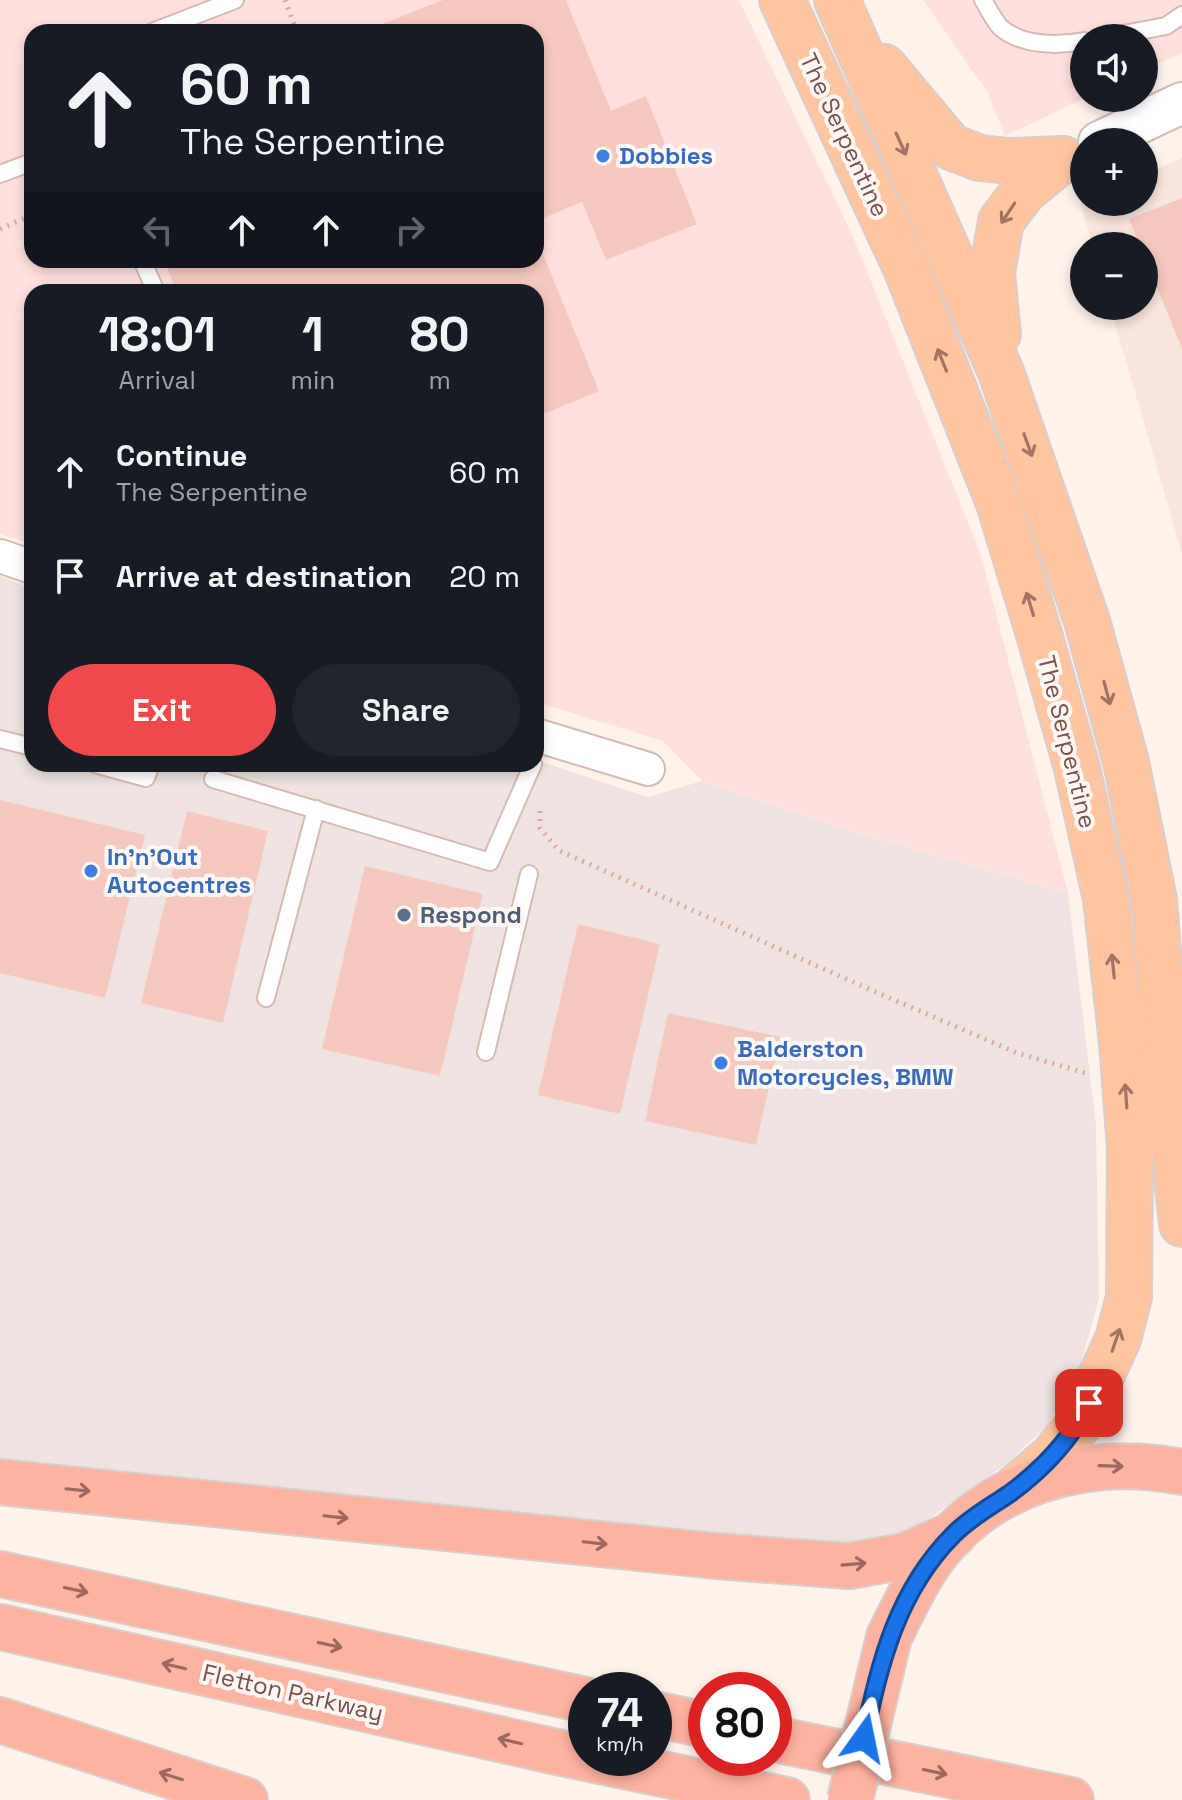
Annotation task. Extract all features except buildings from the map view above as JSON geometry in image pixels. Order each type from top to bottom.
[{"type":"highway","points":[[850,1800],[877,1676],[889,1637],[928,1564],[954,1534],[981,1511],[1010,1493],[1053,1475],[1100,1465],[1182,1472]]},
{"type":"highway","points":[[0,1482],[716,1556],[849,1566],[905,1556],[954,1534]]},
{"type":"highway","points":[[0,1574],[568,1696]]},
{"type":"highway","name":"Fletton Parkway","points":[[0,1627],[557,1752],[787,1800]]},
{"type":"highway","points":[[0,1720],[245,1800]]},
{"type":"highway","points":[[792,1743],[1071,1800]]},
{"type":"main road","name":"The Serpentine","points":[[782,0],[906,268],[999,503],[1077,768],[1106,899],[1130,1148],[1129,1297],[1118,1339],[1079,1424],[1052,1457],[1010,1493]]},
{"type":"main road","name":"The Serpentine","points":[[842,11],[1001,372],[1087,621],[1126,762],[1154,900],[1182,1224]]},
{"type":"main road","points":[[842,11],[951,147],[980,158],[1009,161],[1070,152]]},
{"type":"main road","points":[[1001,372],[992,273],[1001,221],[1024,191],[1070,158]]},
{"type":"street","points":[[1129,128],[1182,103]]},
{"type":"street","points":[[0,556],[24,564]]},
{"type":"street","points":[[544,751],[648,769]]},
{"type":"lane","points":[[173,24],[235,0]]},
{"type":"lane","points":[[983,0],[1001,27],[1029,41],[1070,44]]},
{"type":"lane","points":[[1158,28],[1182,15]]},
{"type":"lane","points":[[0,174],[24,165]]},
{"type":"lane","points":[[0,739],[24,745]]},
{"type":"lane","points":[[124,772],[146,778],[148,772]]},
{"type":"lane","points":[[213,779],[490,862],[526,772]]},
{"type":"lane","points":[[266,998],[316,809]]},
{"type":"lane","points":[[486,1052],[529,874]]},
{"type":"path","points":[[285,0],[293,24]]},
{"type":"path","points":[[0,229],[24,218]]},
{"type":"path","points":[[538,772],[540,828],[558,850],[1017,1053],[1092,1075]]},
{"type":"shaded area","points":[[0,0],[739,0],[852,234],[981,555],[1068,893],[851,831],[702,781],[663,741],[544,704],[544,284],[24,284],[24,542],[0,534]]},
{"type":"shaded area","points":[[923,0],[1182,0],[1182,53],[1158,64],[1158,24],[1070,24],[1070,105],[1005,136],[988,93]]},
{"type":"shaded area","points":[[1182,158],[1182,554],[1114,320],[1158,320],[1158,232],[1089,232],[1084,216],[1158,216],[1158,169]]},
{"type":"shaded area","points":[[0,576],[24,586],[24,772],[544,772],[544,763],[648,797],[702,781],[851,831],[1068,893],[1096,1125],[1099,1299],[1078,1373],[1047,1426],[1005,1465],[924,1522],[883,1540],[801,1544],[0,1461]]},
{"type":"place","name":"Dobbies","points":[[603,156]]},
{"type":"place","name":"In'n'Out Autocentres","points":[[91,871]]},
{"type":"place","name":"Respond","points":[[404,915]]},
{"type":"place","name":"Balderston Motorcycles, BMW","points":[[721,1063]]},
{"type":"route","points":[[864,1738],[889,1637],[928,1564],[954,1534],[1052,1457],[1079,1424],[1089,1403]]}]
